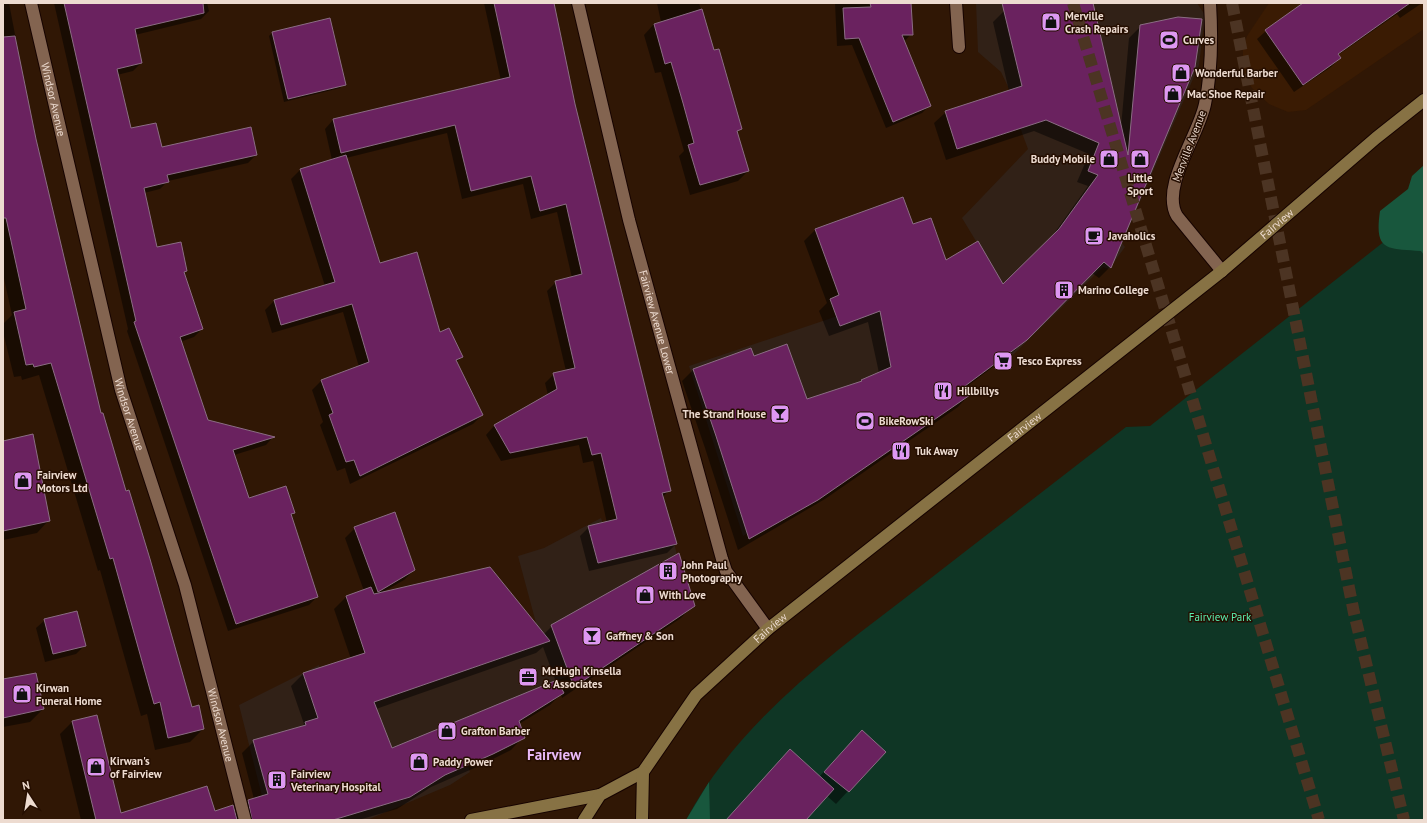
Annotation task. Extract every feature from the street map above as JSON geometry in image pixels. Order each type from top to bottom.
[{"type":"main road","name":"Fairview","points":[[643,772],[696,695],[768,629],[1222,272],[1376,138],[1424,100]]},
{"type":"main road","points":[[471,820],[600,795],[643,772],[642,820]]},
{"type":"main road","points":[[584,820],[600,795]]},
{"type":"street","name":"Windsor Avenue","points":[[31,3],[121,390],[185,585],[245,820]]},
{"type":"street","name":"Fairview Avenue Lower","points":[[578,3],[629,220],[722,559],[726,571],[768,629]]},
{"type":"street","points":[[956,3],[960,47]]},
{"type":"street","name":"Merville Avenue","points":[[1210,3],[1212,35],[1205,105],[1176,179],[1171,199],[1172,208],[1177,216],[1222,272]]},
{"type":"shaded area","points":[[976,3],[1197,3],[1205,15],[1199,65],[1122,243],[1125,247],[1109,269],[1103,267],[1014,354],[964,381],[970,390],[826,493],[743,536],[689,366],[956,276],[985,256],[962,218],[1028,149],[1010,91],[1001,72],[978,52]]},
{"type":"shaded area","points":[[1269,3],[1424,3],[1424,29],[1306,110],[1288,112],[1269,104],[1252,88],[1245,77],[1243,49],[1247,36]]},
{"type":"shaded area","points":[[663,496],[686,593],[604,661],[554,682],[467,764],[470,772],[450,785],[367,820],[268,820],[239,705],[319,665],[331,713],[487,658],[536,623],[518,556],[544,548],[601,518],[612,550]]},
{"type":"green space","points":[[1424,165],[1424,255],[1421,251],[1392,248],[1386,245],[1381,241],[1379,224],[1380,211],[1408,189],[1412,176]]},
{"type":"green space","name":"Fairview Park","points":[[1424,189],[1424,820],[686,820],[708,784],[733,751],[761,719],[823,662],[1126,427],[1150,426],[1395,233]]},
{"type":"green space","points":[[709,782],[710,820],[686,820]]},
{"type":"building","points":[[64,3],[203,3],[204,13],[135,29],[142,63],[117,69],[131,128],[156,123],[162,147],[251,127],[257,155],[167,175],[169,182],[144,188],[157,247],[181,242],[187,271],[184,272],[203,329],[180,337],[208,420],[275,437],[233,450],[249,498],[286,486],[295,513],[291,514],[318,597],[236,624],[134,322],[136,321]]},
{"type":"building","points":[[494,3],[554,3],[575,104],[671,491],[662,493],[677,544],[598,563],[588,526],[617,519],[601,453],[592,455],[587,437],[510,453],[494,425],[557,389],[553,373],[575,368],[555,281],[582,274],[566,204],[540,211],[531,176],[471,191],[455,125],[341,153],[333,119],[510,77]]},
{"type":"building","points":[[870,3],[911,3],[913,35],[902,35],[931,106],[893,122],[859,38],[845,39],[843,8],[871,7]]},
{"type":"building","points":[[1002,3],[1093,3],[1128,155],[1140,25],[1178,17],[1202,19],[1195,67],[1111,268],[1104,262],[1027,340],[965,386],[970,395],[818,500],[749,539],[693,369],[751,348],[754,356],[787,344],[807,399],[862,381],[861,380],[891,367],[880,311],[840,326],[830,299],[839,295],[815,229],[903,197],[913,224],[931,218],[946,260],[978,241],[1003,284],[1059,229],[1098,175],[1088,171],[1099,143],[1046,120],[957,149],[945,111],[1022,86]]},
{"type":"building","points":[[1303,3],[1410,3],[1338,54],[1341,58],[1303,85],[1265,30]]},
{"type":"building","points":[[702,9],[714,50],[719,49],[742,129],[737,131],[749,171],[700,185],[688,145],[694,143],[683,103],[671,62],[665,64],[654,24]]},
{"type":"building","points":[[330,18],[346,85],[288,99],[272,32]]},
{"type":"building","points":[[15,36],[36,139],[101,413],[103,413],[126,491],[129,490],[192,707],[199,705],[204,729],[168,738],[160,702],[154,704],[113,558],[110,559],[51,363],[34,367],[33,364],[26,365],[14,312],[26,309],[6,218],[3,218],[3,37]]},
{"type":"building","points":[[346,155],[380,263],[417,252],[440,332],[449,328],[463,357],[456,360],[483,415],[360,476],[354,460],[346,462],[329,415],[333,413],[321,380],[369,362],[352,304],[281,325],[274,300],[335,282],[300,169]]},
{"type":"building","name":"Fairview Motors Ltd","points":[[33,434],[50,521],[3,531],[3,441]]},
{"type":"building","points":[[395,512],[415,570],[378,592],[354,527]]},
{"type":"building","points":[[679,553],[695,606],[574,687],[551,625]]},
{"type":"building","points":[[490,567],[550,641],[374,702],[392,748],[557,680],[564,693],[519,721],[525,738],[445,775],[410,797],[333,820],[252,820],[248,800],[268,794],[253,740],[306,725],[305,722],[318,718],[303,673],[365,653],[346,596],[371,587],[374,594]]},
{"type":"building","points":[[77,611],[86,646],[53,654],[44,619]]},
{"type":"building","name":"Kirwan Funeral Home","points":[[36,673],[44,709],[3,718],[3,679]]},
{"type":"building","points":[[97,715],[121,813],[207,786],[215,811],[233,805],[237,820],[96,820],[72,721]]},
{"type":"building","points":[[862,730],[886,752],[849,792],[824,772]]},
{"type":"building","points":[[790,749],[834,789],[806,820],[726,820]]},
{"type":"tunnel","points":[[1073,3],[1319,820]]},
{"type":"tunnel","points":[[1232,3],[1354,613],[1404,820]]},
{"type":"place","name":"Merville Crash Repairs","points":[[1051,22]]},
{"type":"place","name":"Curves","points":[[1169,40]]},
{"type":"place","name":"Wonderful Barber","points":[[1181,73]]},
{"type":"place","name":"Mac Shoe Repair","points":[[1173,94]]},
{"type":"place","name":"Buddy Mobile","points":[[1109,159]]},
{"type":"place","name":"Little Sport","points":[[1140,159]]},
{"type":"place","name":"Javaholics","points":[[1094,236]]},
{"type":"place","name":"Marino College","points":[[1064,290]]},
{"type":"place","name":"Tesco Express","points":[[1003,361]]},
{"type":"place","name":"Hillbillys","points":[[943,391]]},
{"type":"place","name":"The Strand House","points":[[780,414]]},
{"type":"place","name":"BikeRowSki","points":[[865,421]]},
{"type":"place","name":"Tuk Away","points":[[901,451]]},
{"type":"place","name":"Fairview Motors Ltd","points":[[23,481]]},
{"type":"place","name":"John Paul Photography","points":[[668,571]]},
{"type":"place","name":"With Love","points":[[645,595]]},
{"type":"place","name":"Gaffney & Son","points":[[592,636]]},
{"type":"place","name":"McHugh Kinsella & Associates","points":[[528,677]]},
{"type":"place","name":"Kirwan Funeral Home","points":[[22,694]]},
{"type":"place","name":"Grafton Barber","points":[[447,731]]},
{"type":"place","name":"Paddy Power","points":[[419,762]]},
{"type":"place","name":"Kirwan's of Fairview","points":[[96,767]]},
{"type":"place","name":"Fairview Veterinary Hospital","points":[[277,780]]},
{"type":"district","name":"Fairview","points":[[554,754]]}]
